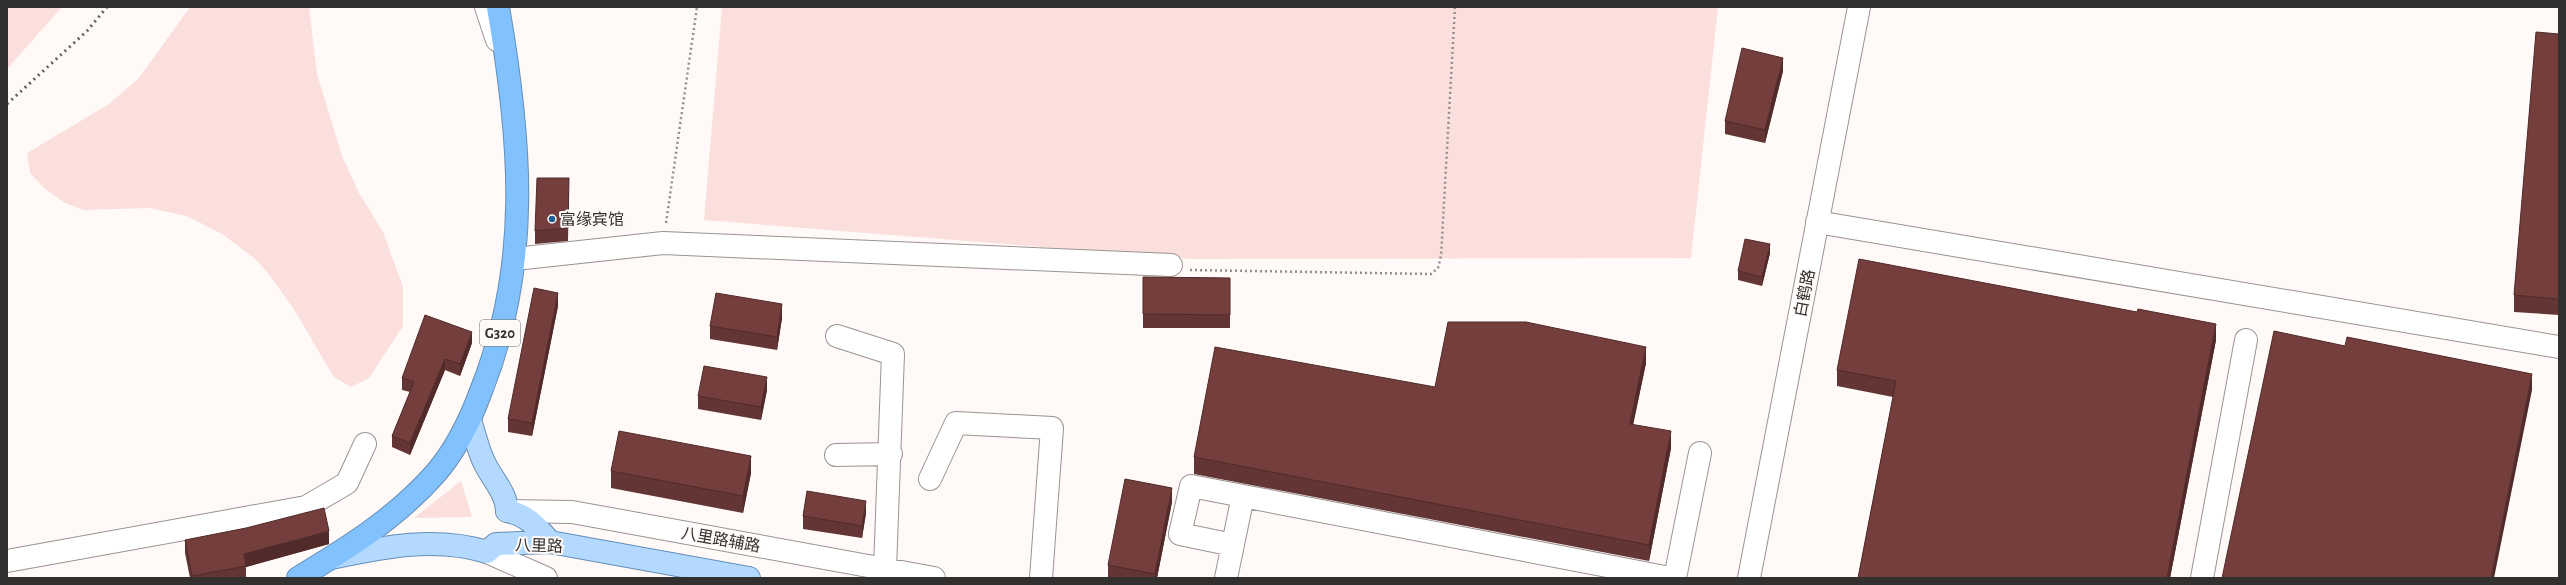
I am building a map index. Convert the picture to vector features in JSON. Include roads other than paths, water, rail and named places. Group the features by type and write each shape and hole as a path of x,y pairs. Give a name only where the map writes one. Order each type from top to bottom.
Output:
{"highway":[{"name":"G320","path":"298,578 391,518 413,496 451,453 470,420 490,370 504,320 516,260 519,164 510,76 498,7"}],"main road":[{"path":"470,420 484,463 497,488 507,500 507,511 521,514 534,524 550,542"},
{"name":"八里路","path":"487,552 496,544 550,542 736,577"},
{"path":"331,558 393,545 417,544 462,544 487,552"}],"street":[{"path":"486,7 510,76"},
{"name":"白鹤路","path":"1749,578 1859,7"},
{"path":"1817,222 2559,347"},
{"path":"516,260 663,243 1171,264"},
{"path":"837,336 893,354 891,454 885,569"},
{"path":"2202,578 2246,340"},
{"path":"930,479 956,423 1052,428 1041,578"},
{"path":"7,561 306,507 347,483 365,444"},
{"path":"1675,578 1700,452"},
{"path":"836,455 891,454"},
{"path":"1233,545 1180,534 1191,486 1670,578"},
{"path":"1226,578 1243,496"},
{"name":"八里路辅路","path":"507,511 572,512 934,578"},
{"path":"487,552 546,578"}],"railway":[{"path":"7,104 87,31 107,7"}],"place":[{"name":"富缘宾馆","path":"552,219"}]}
